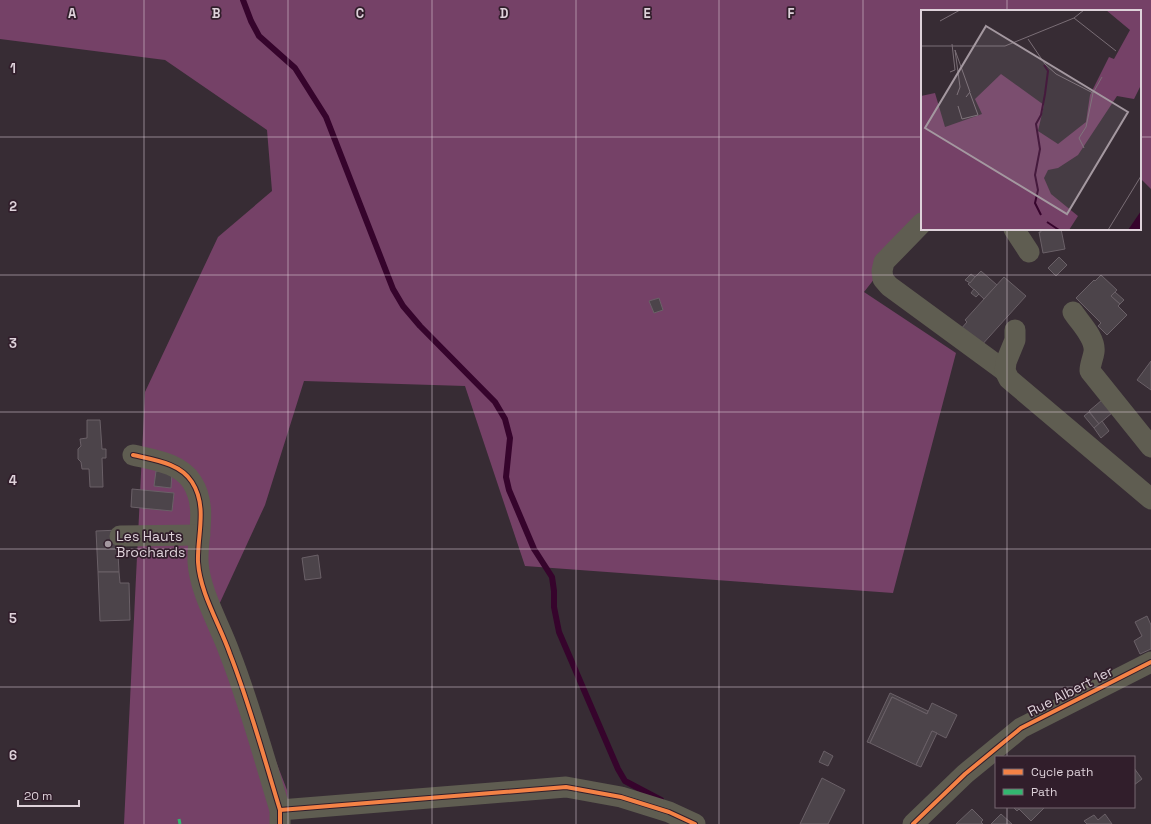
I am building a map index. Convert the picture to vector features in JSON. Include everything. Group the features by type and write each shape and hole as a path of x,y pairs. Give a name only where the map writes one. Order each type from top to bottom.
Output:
{"street":[{"path":"921,224 884,262 882,271 883,279 889,286 1005,371 1009,379 1151,499"},
{"path":"1015,230 1029,252"},
{"path":"1073,312 1094,345 1090,371 1151,447"},
{"path":"1005,371 1006,362 1015,340 1015,330"},
{"path":"134,455 174,466 185,473 192,482 198,494 202,512 198,562 202,584 231,654 250,710 280,817 566,787 621,797 669,812 695,824"},
{"path":"120,536 200,534"},
{"name":"Rue Albert 1er","path":"913,824 964,774 1021,728 1151,662"}],"shaded area":[{"path":"0,0 1151,0 1151,189 1141,179 1141,10 921,10 921,219 864,292 956,353 893,593 525,566 465,386 304,381 265,505 217,609 287,790 289,824 124,824 145,392 218,237 272,191 267,130 165,60 0,39"}],"building":[{"path":"1040,230 1061,230 1065,249 1043,253 1039,232 1041,232"},
{"path":"1059,257 1067,265 1056,276 1048,268"},
{"path":"981,271 997,285 984,299 968,284"},
{"path":"971,274 975,277 970,283 965,280"},
{"path":"1101,275 1117,290 1111,296 1120,304 1118,306 1127,315 1107,335 1098,326 1101,323 1076,298"},
{"path":"1004,277 1026,296 980,347 960,330 967,322 965,320"},
{"path":"974,289 979,294 976,297 971,293"},
{"path":"1115,292 1124,300 1120,304 1111,296"},
{"path":"659,298 663,310 654,313 649,301"},
{"path":"1151,361 1151,390 1137,380"},
{"path":"1102,400 1113,412 1099,424 1089,411"},
{"path":"1089,412 1099,424 1094,428 1084,416"},
{"path":"87,420 100,420 102,449 106,449 106,458 102,458 103,487 90,487 89,469 82,469 81,462 78,459 78,449 81,446 80,439 87,438"},
{"path":"1102,421 1109,431 1101,438 1094,428"},
{"path":"156,471 172,472 171,488 154,486"},
{"path":"132,489 174,493 172,511 131,507"},
{"name":"Les Hauts Brochards","path":"120,530 120,553 118,553 119,572 98,572 96,531"},
{"path":"318,555 321,578 305,580 302,558"},
{"path":"98,572 119,572 120,583 129,583 130,620 100,621"},
{"path":"1147,616 1151,625 1151,649 1140,654 1134,641 1142,636 1135,622"},
{"path":"890,693 928,711 927,714 892,697 870,743 867,742"},
{"path":"892,697 927,714 932,703 957,715 946,738 932,731 916,765 870,743"},
{"path":"932,731 937,733 921,767 916,765"},
{"path":"824,751 833,756 828,766 819,762"},
{"path":"1135,769 1142,779 1135,784"},
{"path":"822,778 845,790 828,824 800,824"},
{"path":"1014,808 1044,808 1031,821 1019,809 1017,811"},
{"path":"972,809 983,820 981,822 983,824 956,824"},
{"path":"1001,814 1012,824 991,824"},
{"path":"1105,814 1112,824 1087,824 1084,821 1094,815 1098,820"}],"waterway":[{"path":"243,0 251,21 259,36 295,68 326,117 393,289 403,306 420,326 495,402 505,419 510,438 506,477 509,490 534,549 552,577 554,607 559,632 618,769 625,781 661,800"}],"marked path":[{"path":"179,819 180,824"}],"cycle path":[{"path":"133,455 166,463 181,470 192,482 197,492 201,511 198,562 202,585 226,643 250,712 280,810 280,824"},
{"path":"913,824 965,774 1021,728 1151,662"},
{"path":"280,810 566,787 621,797 669,812 695,824"}],"place":[{"name":"Les Hauts Brochards","path":"108,544"}]}
